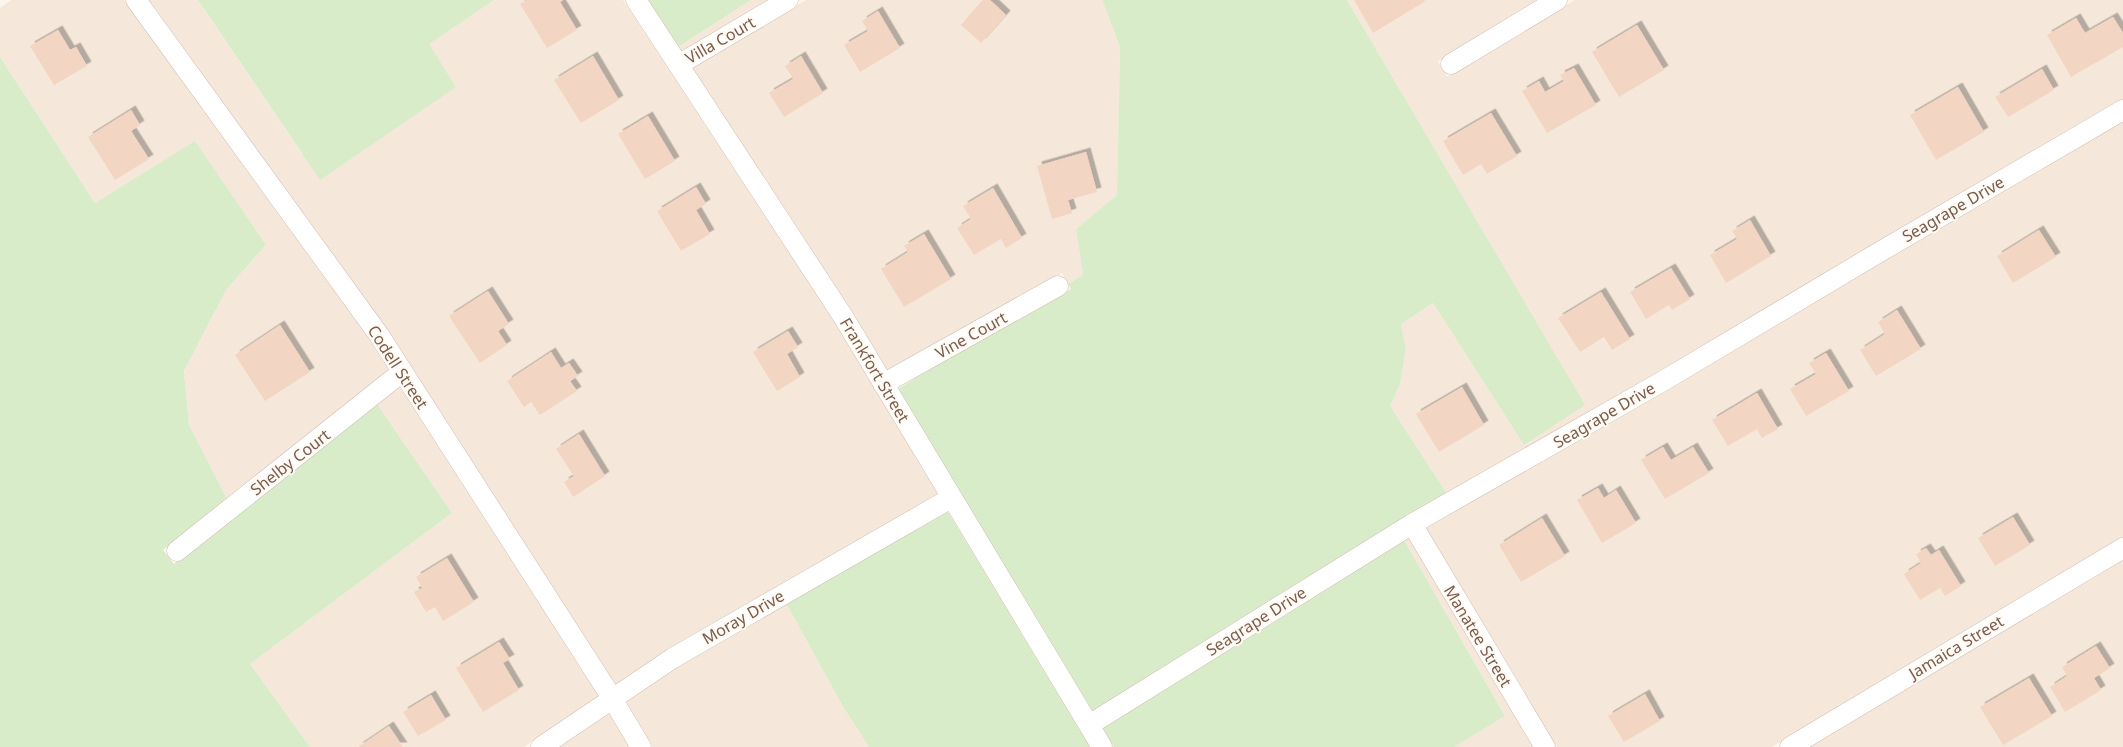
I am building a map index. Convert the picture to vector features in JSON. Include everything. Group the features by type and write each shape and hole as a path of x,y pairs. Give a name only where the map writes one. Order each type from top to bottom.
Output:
{"street":[{"name":"Codell Street","path":"136,0 373,328 612,698 641,747"},
{"name":"Frankfort Street","path":"636,0 844,318 1102,747"},
{"name":"Villa Court","path":"678,65 788,0"},
{"path":"1451,64 1557,0"},
{"name":"Seagrape Drive","path":"1089,726 1412,524 1664,381 2123,110"},
{"name":"Vine Court","path":"883,384 1058,286"},
{"name":"Shelby Court","path":"177,551 402,372"},
{"name":"Moray Drive","path":"541,747 673,658 951,498"},
{"name":"Manatee Street","path":"1412,524 1545,747"},
{"name":"Jamaica Street","path":"1790,747 2123,548"}],"shaded area":[{"path":"11,0 124,0 370,341 389,371 227,499 189,425 184,371 226,290 266,245 195,142 95,203 0,57 0,8"},
{"path":"149,0 198,0 302,154 456,87 428,44 494,0 623,0 836,324 938,495 616,685 387,329"},
{"path":"751,0 770,0 682,52 678,47"},
{"path":"806,0 1102,0 1120,47 1117,195 1076,229 1083,275 1068,284 1062,273 888,371 853,313 692,67"},
{"path":"1347,0 1540,0 1438,61 1447,77 1575,0 2123,0 2123,99 1659,374 1447,494 1390,406 1400,384 1406,349 1401,324 1433,303 1524,445 1584,405"},
{"path":"2123,120 2123,538 1772,747 1557,747 1426,527"},
{"path":"399,386 598,696 524,747 310,747 250,664 452,513 377,404"},
{"path":"1408,538 1533,747 1454,747 1505,716 1404,540"},
{"path":"2123,559 2123,747 1807,747"},
{"path":"786,603 842,705 869,747 653,747 625,700 678,665"},
{"path":"608,712 629,747 557,747"}],"green space":[{"path":"198,0 494,0 429,44 456,87 320,180"},
{"path":"648,0 751,0 678,47"},
{"path":"1102,0 1347,0 1585,405 1524,445 1433,303 1401,324 1406,349 1400,384 1390,406 1447,494 1093,712 898,389 950,357 1071,289 1068,284 1083,275 1076,229 1117,195 1120,47"},
{"path":"0,57 95,203 195,141 266,245 226,290 184,371 189,425 227,499 163,550 174,564 377,404 452,513 250,664 310,747 0,747"},
{"path":"948,512 1090,747 869,747 842,705 786,603"},
{"path":"1404,540 1505,716 1454,747 1114,747 1102,728"}],"building":[{"path":"527,0 563,0 560,2 577,30 547,48 520,4"},
{"path":"983,0 990,0 1006,15 981,43 961,25"},
{"path":"1354,0 1423,0 1424,2 1373,33"},
{"path":"878,11 900,48 860,72 844,45 868,31 862,21"},
{"path":"2113,17 2123,33 2123,47 2071,77 2047,35 2076,18 2085,33"},
{"path":"1637,25 1664,70 1619,97 1592,52"},
{"path":"58,30 70,50 76,47 87,66 54,85 30,46"},
{"path":"593,56 619,100 581,123 554,80"},
{"path":"801,56 823,93 784,117 769,93 793,79 785,66"},
{"path":"1574,68 1596,105 1547,133 1522,91 1539,81 1545,92 1564,81 1560,75"},
{"path":"2042,69 2054,90 2008,117 1995,97"},
{"path":"1958,87 1984,132 1936,160 1910,115"},
{"path":"131,110 140,125 131,131 149,159 115,180 88,137"},
{"path":"1491,113 1517,156 1487,174 1481,164 1463,175 1443,141"},
{"path":"648,116 675,161 645,179 618,134"},
{"path":"1086,152 1097,192 1068,200 1072,213 1052,219 1037,166"},
{"path":"696,187 706,204 696,210 710,234 681,251 657,211"},
{"path":"993,188 1022,238 1006,248 1001,239 974,255 957,228 971,219 963,206"},
{"path":"1750,220 1771,256 1726,283 1710,255 1737,239 1732,231"},
{"path":"2039,230 2056,257 2013,283 1997,256"},
{"path":"924,234 951,279 904,307 881,269 908,252 904,246"},
{"path":"1671,268 1690,299 1672,310 1669,305 1646,319 1630,292"},
{"path":"488,291 509,324 498,331 507,345 480,363 449,316"},
{"path":"1601,292 1630,339 1612,350 1604,337 1580,352 1558,318"},
{"path":"1897,310 1921,349 1876,376 1860,350 1885,334 1878,322"},
{"path":"280,325 310,372 265,401 235,355"},
{"path":"788,331 798,347 787,354 800,377 777,391 753,352"},
{"path":"551,352 561,368 569,363 578,376 570,381 577,391 540,415 531,402 524,407 507,381"},
{"path":"1826,353 1849,391 1806,416 1790,389 1816,374 1809,363"},
{"path":"1462,387 1484,425 1439,452 1416,414"},
{"path":"1757,393 1778,429 1762,438 1757,429 1728,446 1712,420"},
{"path":"579,434 605,476 573,497 564,482 574,476 556,449"},
{"path":"1663,447 1671,460 1693,447 1709,473 1665,499 1641,460"},
{"path":"1598,488 1604,498 1616,490 1636,523 1602,543 1577,500"},
{"path":"2013,517 2030,545 1995,566 1978,538"},
{"path":"1542,518 1565,556 1521,582 1499,545"},
{"path":"1926,548 1931,555 1939,550 1961,586 1945,596 1940,588 1920,600 1904,574 1921,563 1916,554"},
{"path":"447,558 474,602 443,621 435,607 426,612 414,592 422,588 416,577"},
{"path":"499,642 510,659 503,663 519,690 483,712 456,668"},
{"path":"2096,646 2110,668 2094,678 2101,690 2065,712 2050,687 2067,676 2062,667"},
{"path":"2029,678 2052,716 2003,745 1980,707"},
{"path":"1645,694 1660,721 1624,742 1608,716"},
{"path":"431,695 446,720 418,736 403,712"},
{"path":"389,726 403,747 358,747"}]}
